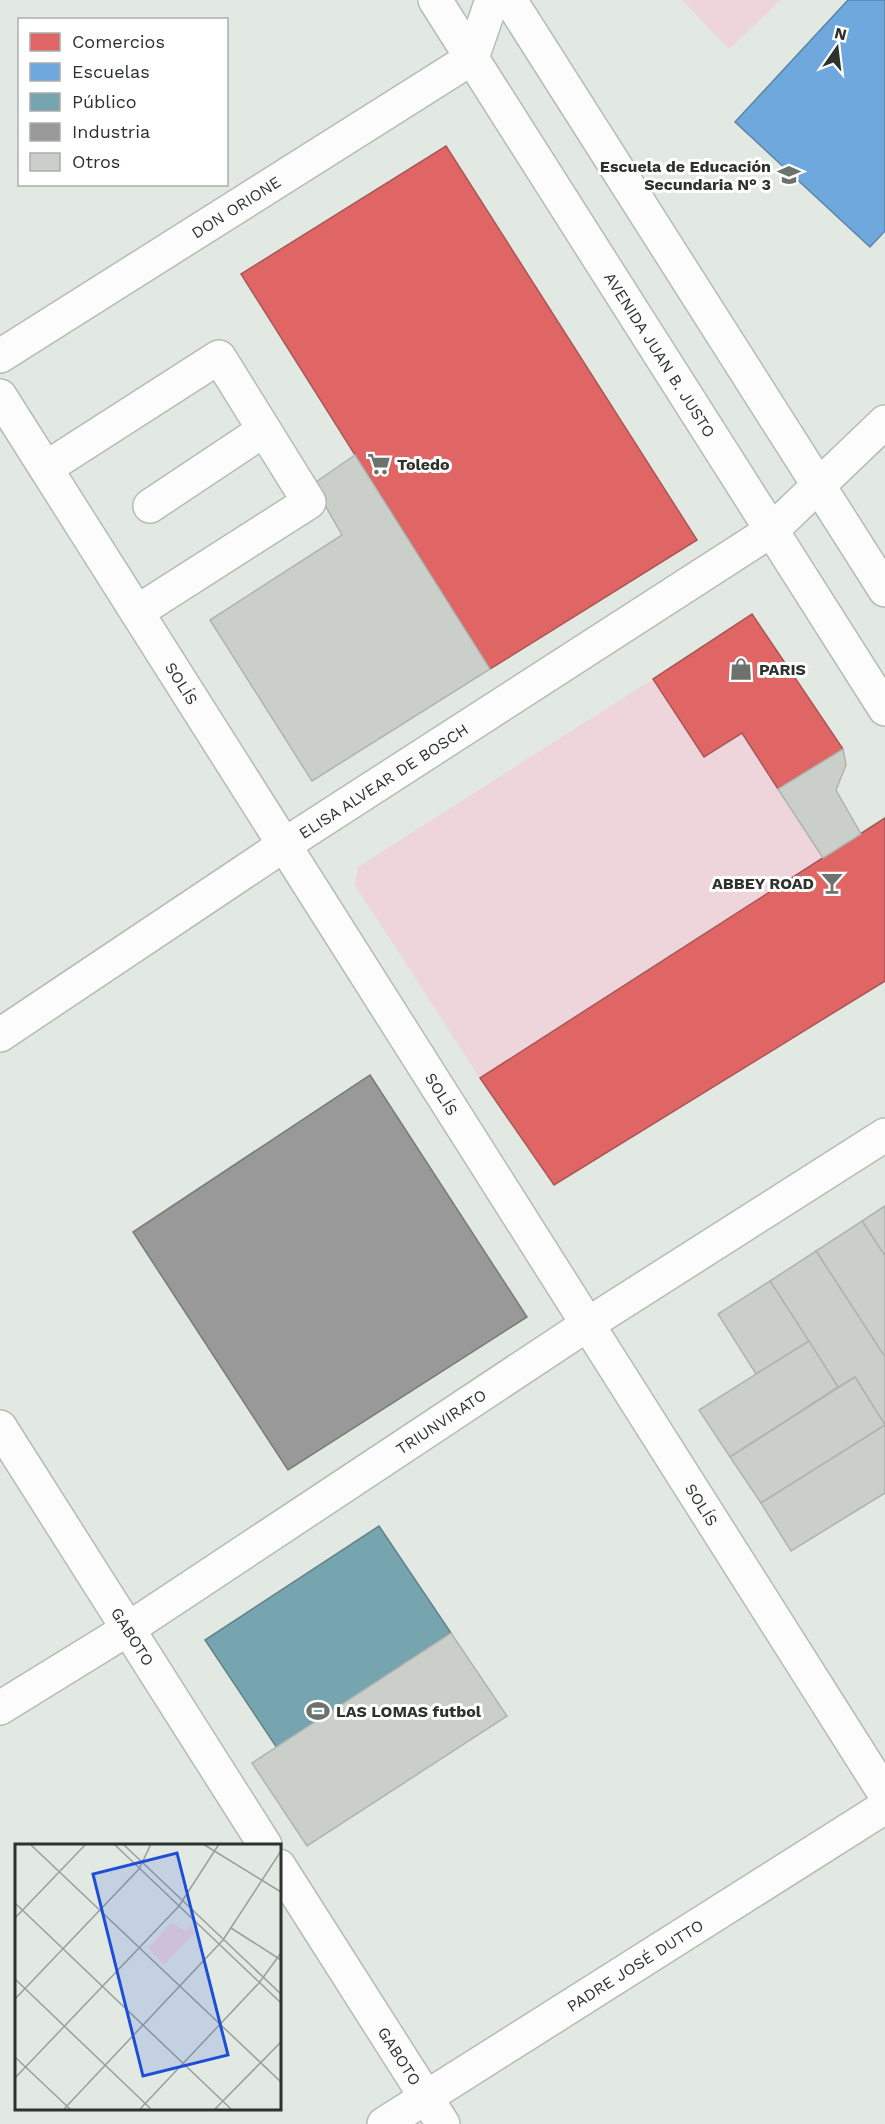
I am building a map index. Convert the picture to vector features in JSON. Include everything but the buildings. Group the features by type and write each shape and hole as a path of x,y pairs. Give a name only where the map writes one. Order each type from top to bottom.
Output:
{"street":[{"name":"AVENIDA JUAN B. JUSTO","path":"435,0 885,709"},
{"path":"472,58 492,0"},
{"path":"510,0 885,590"},
{"name":"DON ORIONE","path":"0,356 472,58"},
{"path":"46,468 219,357 309,502 137,612"},
{"name":"SOLÍS","path":"0,396 885,1794"},
{"name":"ELISA ALVEAR DE BOSCH","path":"0,1035 284,844 772,530 885,422"},
{"path":"150,506 264,430"},
{"name":"TRIUNVIRATO","path":"0,1708 128,1629 588,1324 885,1135"},
{"name":"GABOTO","path":"0,1427 265,1844"},
{"name":"PADRE JOSÉ DUTTO","path":"384,2124 434,2111 885,1807"},
{"name":"GABOTO","path":"280,1868 434,2111"}],"shaded area":[{"path":"682,0 781,0 729,49"},
{"path":"653,679 704,757 742,733 843,749 846,765 836,790 861,834 480,1078 355,885 358,867"}],"place":[{"name":"Escuela de Educación Secundaria N° 3","path":"789,175"},
{"name":"Toledo","path":"379,464"},
{"name":"PARIS","path":"741,669"},
{"name":"ABBEY ROAD","path":"832,883"},
{"name":"LAS LOMAS futbol","path":"318,1711"}]}
